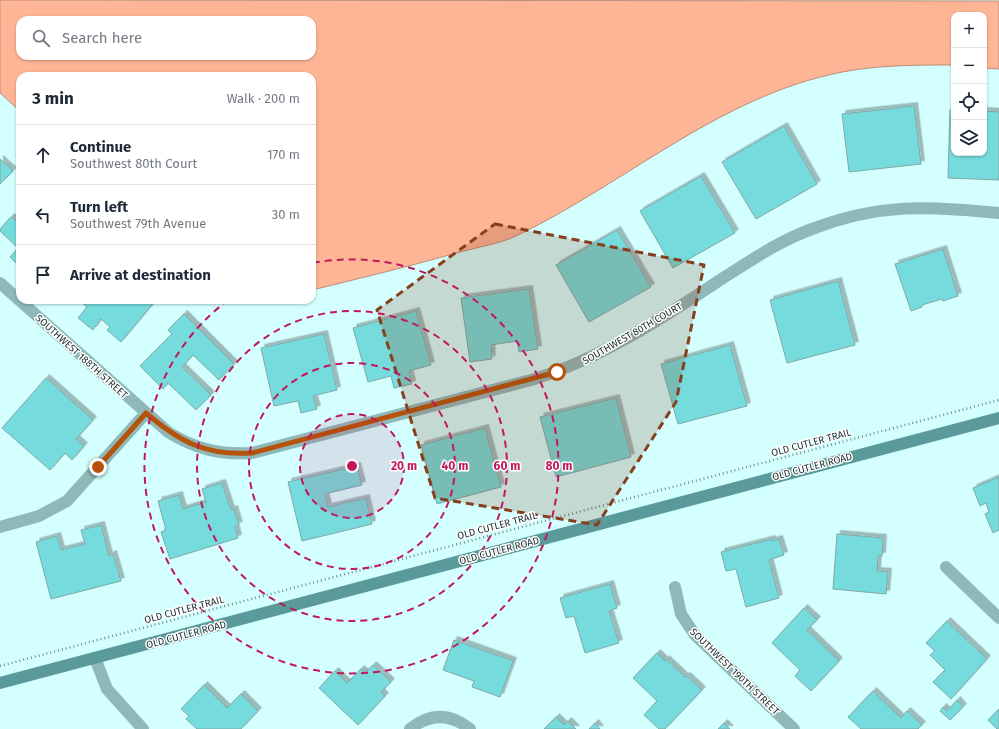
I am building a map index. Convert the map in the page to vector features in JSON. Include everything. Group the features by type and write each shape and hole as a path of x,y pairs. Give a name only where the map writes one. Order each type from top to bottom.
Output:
{"main road":[{"name":"OLD CUTLER ROAD","path":"0,684 999,418"}],"street":[{"name":"SOUTHWEST 80TH COURT","path":"146,413 180,439 209,451 235,454 267,450 531,380 570,367 612,347 770,249 798,234 828,223 872,212 915,207 953,208 999,213"},
{"name":"SOUTHWEST 188TH STREET","path":"0,283 16,297"},
{"name":"SOUTHWEST 188TH STREET","path":"24,304 146,413"},
{"path":"0,527 39,516 63,504 75,494 146,413"},
{"path":"946,567 999,618"},
{"name":"SOUTHWEST 190TH STREET","path":"675,587 681,614 695,635 794,729"},
{"path":"95,658 107,689 144,729"},
{"path":"410,729 430,717 438,716 461,722 470,729"}],"path":[{"name":"OLD CUTLER TRAIL","path":"0,666 999,400"}],"highlighted area":[{"path":"495,224 704,265 676,402 597,525 435,498 377,310"}],"shaded area":[{"path":"0,0 999,1 999,69 987,68 987,12 951,12 951,65 866,68 807,81 763,97 721,117 679,140 558,214 509,239 316,289 316,72 16,72 16,107 0,93"}],"building":[{"path":"914,106 921,164 849,172 842,114"},
{"path":"950,110 951,156 987,156 987,111 999,112 999,180 948,178"},
{"path":"784,126 817,184 756,219 722,162"},
{"path":"0,159 13,171 0,184"},
{"path":"701,176 735,233 673,268 640,211"},
{"path":"11,217 16,221 16,246 0,231 0,229"},
{"path":"617,230 651,287 589,322 556,265"},
{"path":"943,249 958,296 943,301 942,299 922,305 922,307 911,311 895,264"},
{"path":"16,250 16,263 10,257"},
{"path":"838,281 855,345 787,363 770,300"},
{"path":"529,289 538,349 519,352 517,341 491,345 492,359 470,362 461,298"},
{"path":"84,304 153,304 121,342 107,330 110,327 101,319 93,330 78,318 87,307"},
{"path":"416,311 431,365 409,371 412,384 394,388 391,376 368,382 353,328"},
{"path":"184,314 234,364 219,380 193,355 182,367 211,395 196,410 168,383 163,389 140,366 172,334 168,330"},
{"path":"324,334 337,390 313,396 317,409 301,413 298,401 274,406 261,348"},
{"path":"730,345 747,406 678,424 661,364"},
{"path":"46,378 93,420 76,439 84,446 72,460 65,453 50,470 2,428"},
{"path":"616,398 631,457 556,477 540,417"},
{"path":"485,428 501,487 437,504 421,445"},
{"path":"357,466 362,485 325,494 328,507 366,498 372,524 302,541 288,482"},
{"path":"999,477 999,530 993,533 985,514 989,512 986,503 980,506 973,488"},
{"path":"222,483 231,510 234,509 239,525 235,526 238,538 170,559 161,532 166,530 158,501 179,495 183,509 206,502 202,489"},
{"path":"101,525 109,556 113,554 121,581 51,599 36,542 57,536 61,550 85,544 81,530"},
{"path":"837,534 883,538 882,556 878,556 877,571 888,572 886,594 833,589"},
{"path":"772,539 772,541 779,539 784,555 769,560 779,598 746,607 736,569 726,571 721,552"},
{"path":"610,584 617,608 609,611 619,643 585,653 574,616 566,618 560,598"},
{"path":"804,608 817,620 807,630 839,661 811,691 795,676 800,670 772,643"},
{"path":"947,621 987,659 951,699 933,682 945,670 930,655 935,651 926,643"},
{"path":"454,640 513,661 500,697 472,687 474,681 443,670"},
{"path":"657,653 665,661 666,659 685,677 687,676 702,690 665,729 659,729 644,715 657,701 633,678"},
{"path":"373,665 391,682 381,692 385,696 358,725 319,688 335,671 347,683 361,669 365,673"},
{"path":"204,685 227,708 241,694 258,711 241,729 197,729 186,719 189,716 181,709"},
{"path":"873,691 901,718 907,711 922,725 918,729 861,729 848,717"},
{"path":"957,700 963,707 950,720 940,711 943,707 947,711"},
{"path":"999,709 999,729 997,729 988,720"},
{"path":"556,717 564,725 568,721 576,729 544,729"},
{"path":"595,723 600,729 589,729"},
{"path":"724,723 730,729 718,729"}],"route":[{"path":"98,467 146,413 168,432 193,446 225,454 252,453 282,447 557,372"}]}
